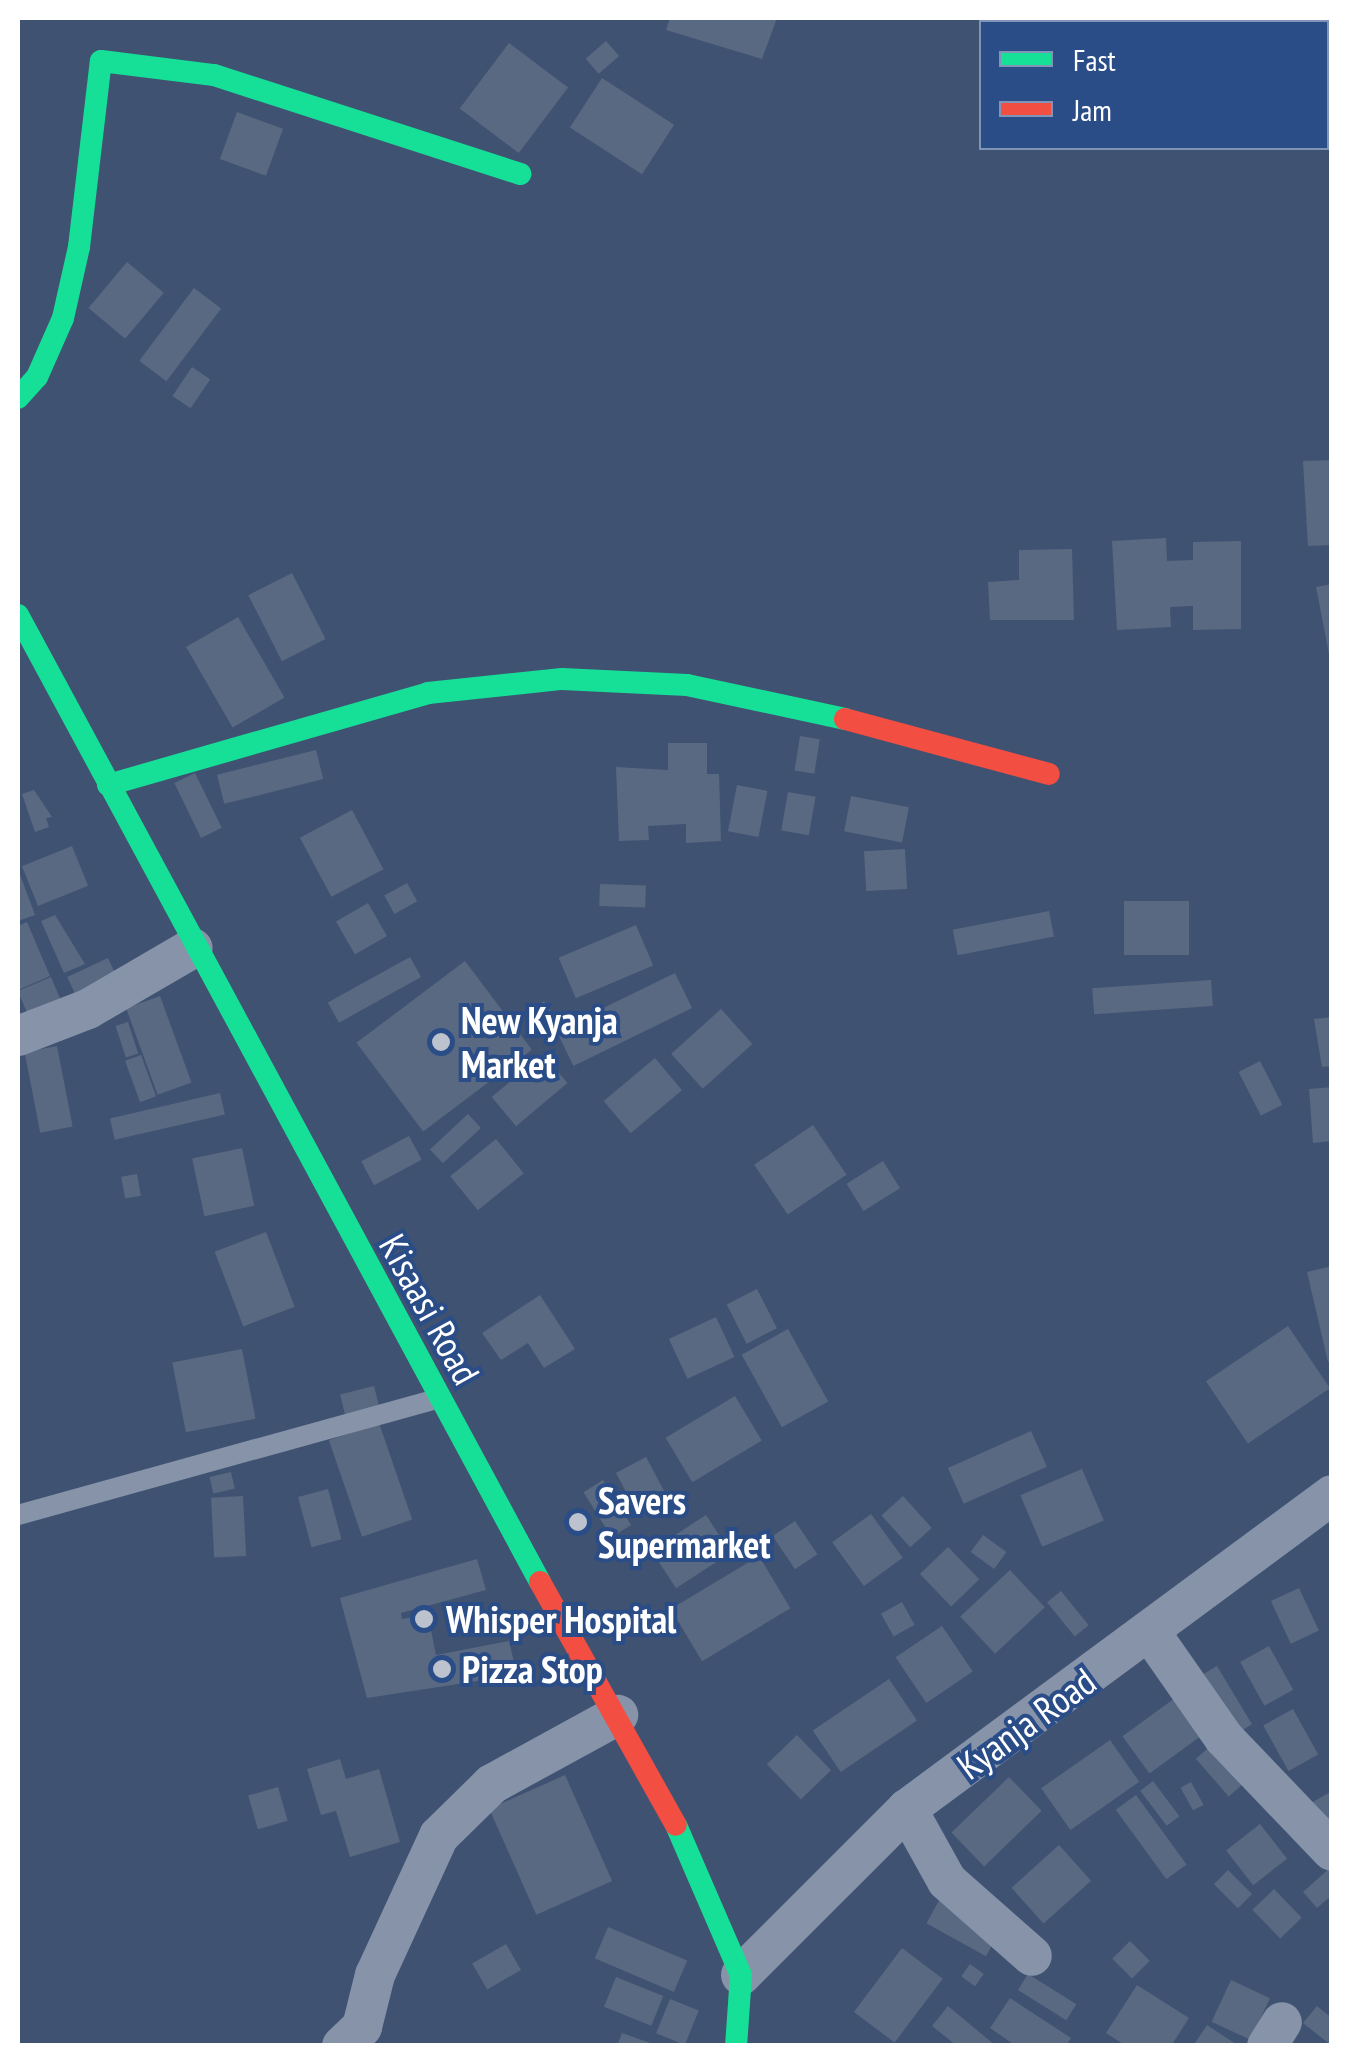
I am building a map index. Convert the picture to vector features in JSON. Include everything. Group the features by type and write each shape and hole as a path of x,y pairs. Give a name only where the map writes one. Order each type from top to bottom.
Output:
{"street":[{"path":"18,398 37,377 63,318 79,247 101,60 214,75 520,174"},
{"name":"Kisaasi Road","path":"18,615 438,1399 699,1866 741,1975 736,2046"},
{"path":"108,785 428,693 562,678 688,686 739,696 1049,774"},
{"path":"18,1036 88,1009 193,948"},
{"name":"Kyanja Road","path":"741,1975 907,1810 1332,1495"},
{"path":"1150,1632 1224,1738 1332,1850"},
{"path":"342,2046 362,2027 376,1975 439,1836 492,1784 618,1716"},
{"path":"907,1810 946,1881 1032,1956"}],"lane":[{"path":"18,1515 438,1399"}],"building":[{"path":"670,18 777,18 762,59 666,30"},
{"path":"606,41 619,56 599,74 586,59"},
{"path":"509,43 568,88 519,153 460,108"},
{"path":"602,78 674,125 642,174 570,127"},
{"path":"237,112 283,129 266,176 220,159"},
{"path":"127,262 164,293 125,339 88,308"},
{"path":"194,288 221,308 166,381 139,361"},
{"path":"192,367 210,379 191,408 172,396"},
{"path":"1332,460 1332,545 1308,546 1303,461"},
{"path":"1166,538 1167,561 1193,560 1193,542 1241,541 1241,629 1193,630 1193,606 1170,607 1171,627 1117,630 1112,541"},
{"path":"1072,549 1074,620 990,620 988,582 1019,580 1019,550"},
{"path":"292,573 326,639 282,661 248,595"},
{"path":"1332,584 1332,659 1330,659 1316,587"},
{"path":"238,617 284,698 233,728 186,647"},
{"path":"800,736 820,739 814,774 795,771"},
{"path":"668,743 707,743 707,774 719,774 721,841 686,843 686,824 648,826 649,840 619,841 616,767 668,770"},
{"path":"316,750 323,779 224,804 217,775"},
{"path":"195,773 222,828 201,838 174,783"},
{"path":"737,785 767,791 758,837 728,831"},
{"path":"34,790 52,817 46,818 49,827 35,832 22,794"},
{"path":"788,792 816,797 809,835 781,830"},
{"path":"851,796 909,807 902,843 844,831"},
{"path":"352,810 383,869 331,897 300,838"},
{"path":"72,846 88,886 38,906 22,866"},
{"path":"905,849 907,889 866,891 864,851"},
{"path":"18,869 35,915 18,921"},
{"path":"407,883 417,901 394,914 384,896"},
{"path":"600,884 646,886 645,908 599,906"},
{"path":"1124,901 1189,901 1189,955 1124,955"},
{"path":"368,903 387,936 355,954 336,922"},
{"path":"1049,911 1054,937 958,955 953,930"},
{"path":"55,915 85,964 64,973 41,921"},
{"path":"27,922 50,976 18,990 18,926"},
{"path":"636,925 653,966 576,998 559,958"},
{"path":"410,957 421,977 339,1023 328,1003"},
{"path":"108,958 117,977 76,996 67,977"},
{"name":"New Kyanja Market","path":"465,961 532,1050 423,1131 356,1043"},
{"path":"675,973 692,1008 573,1066 556,1031"},
{"path":"51,977 61,1001 28,1015 18,991"},
{"path":"1211,980 1213,1006 1094,1014 1092,988"},
{"path":"160,996 191,1082 158,1095 126,1008"},
{"path":"544,1001 557,1020 542,1030 529,1011"},
{"path":"721,1009 752,1044 703,1089 671,1054"},
{"path":"1332,1017 1332,1066 1322,1067 1314,1019"},
{"path":"128,1022 138,1053 126,1057 116,1026"},
{"path":"57,1046 73,1126 40,1133 25,1052"},
{"path":"543,1054 567,1083 516,1126 492,1097"},
{"path":"141,1055 156,1096 140,1102 125,1061"},
{"path":"655,1058 682,1090 631,1133 604,1101"},
{"path":"1260,1061 1282,1105 1261,1116 1239,1072"},
{"path":"1332,1087 1332,1141 1313,1143 1309,1089"},
{"path":"220,1093 225,1114 115,1140 110,1118"},
{"path":"468,1114 481,1128 443,1163 430,1149"},
{"path":"813,1125 847,1175 788,1214 754,1165"},
{"path":"409,1136 422,1160 374,1185 361,1161"},
{"path":"496,1139 524,1173 478,1210 450,1176"},
{"path":"242,1148 254,1206 204,1216 192,1159"},
{"path":"883,1161 900,1188 863,1211 847,1184"},
{"path":"137,1174 141,1196 125,1198 121,1177"},
{"path":"266,1232 295,1307 243,1326 215,1252"},
{"path":"1332,1266 1332,1361 1328,1362 1307,1272"},
{"path":"757,1289 777,1328 747,1344 727,1304"},
{"path":"540,1295 575,1349 544,1368 528,1343 501,1360 482,1333"},
{"path":"716,1317 735,1357 687,1379 669,1339"},
{"path":"1288,1326 1330,1388 1248,1444 1206,1381"},
{"path":"788,1329 828,1402 782,1427 742,1355"},
{"path":"242,1349 256,1419 186,1432 172,1363"},
{"path":"374,1386 380,1410 346,1419 340,1394"},
{"path":"735,1396 762,1441 692,1482 666,1438"},
{"path":"379,1423 412,1519 362,1537 329,1440"},
{"path":"1031,1431 1047,1467 964,1504 948,1468"},
{"path":"646,1457 669,1500 639,1516 616,1473"},
{"path":"1082,1469 1104,1521 1042,1547 1020,1495"},
{"path":"231,1472 235,1489 213,1494 210,1477"},
{"path":"603,1480 631,1525 612,1537 583,1492"},
{"path":"328,1489 341,1539 312,1547 298,1497"},
{"path":"243,1496 246,1556 214,1558 211,1498"},
{"path":"903,1496 932,1528 910,1547 881,1515"},
{"path":"871,1514 903,1558 864,1586 832,1542"},
{"path":"706,1515 731,1553 676,1588 651,1550"},
{"path":"795,1521 817,1554 795,1569 773,1536"},
{"path":"983,1535 1006,1552 994,1569 971,1552"},
{"path":"948,1547 979,1579 951,1606 920,1574"},
{"path":"759,1556 790,1608 702,1661 671,1609"},
{"name":"Whisper Hospital","path":"477,1559 486,1590 401,1613 402,1619 428,1615 436,1655 509,1641 517,1675 367,1698 340,1598"},
{"path":"1010,1570 1045,1607 995,1654 960,1616"},
{"path":"1299,1588 1319,1631 1291,1644 1271,1601"},
{"path":"1061,1591 1089,1625 1075,1637 1047,1602"},
{"path":"902,1602 915,1625 894,1636 881,1614"},
{"path":"942,1626 973,1672 926,1703 896,1657"},
{"path":"1269,1646 1293,1690 1264,1706 1240,1662"},
{"path":"1217,1666 1252,1724 1232,1736 1197,1678"},
{"path":"889,1679 917,1720 841,1772 813,1730"},
{"path":"1175,1698 1202,1735 1149,1773 1122,1736"},
{"path":"1293,1709 1318,1754 1288,1771 1263,1725"},
{"path":"797,1735 831,1770 801,1799 767,1764"},
{"path":"1110,1740 1139,1782 1070,1830 1041,1788"},
{"path":"1214,1743 1247,1781 1229,1796 1196,1759"},
{"path":"340,1759 346,1779 379,1769 400,1842 350,1857 336,1811 321,1815 307,1769"},
{"path":"565,1775 612,1881 536,1915 489,1809"},
{"path":"1009,1777 1042,1811 984,1866 951,1833"},
{"path":"1153,1781 1179,1816 1167,1826 1140,1791"},
{"path":"1191,1782 1204,1805 1193,1811 1181,1788"},
{"path":"278,1787 288,1821 258,1829 248,1796"},
{"path":"1332,1791 1332,1837 1311,1803"},
{"path":"1136,1795 1187,1865 1166,1879 1116,1810"},
{"path":"1260,1824 1287,1859 1253,1885 1226,1850"},
{"path":"1059,1845 1091,1881 1044,1923 1011,1888"},
{"path":"1332,1866 1332,1895 1317,1908 1303,1892"},
{"path":"1228,1870 1252,1894 1238,1908 1214,1884"},
{"path":"1274,1889 1302,1918 1280,1939 1252,1910"},
{"path":"941,1897 1000,1930 986,1956 926,1923"},
{"path":"608,1927 687,1961 674,1992 595,1958"},
{"path":"1130,1941 1150,1961 1132,1978 1112,1959"},
{"path":"506,1944 521,1970 487,1989 472,1964"},
{"path":"902,1948 943,1979 895,2043 854,2012"},
{"path":"970,1964 984,1974 975,1986 961,1976"},
{"path":"1028,1974 1076,2004 1066,2020 1018,1990"},
{"path":"616,1977 663,1996 651,2026 604,2007"},
{"path":"1231,1980 1270,1998 1251,2040 1212,2022"},
{"path":"1137,1985 1189,2018 1171,2046 1126,2046 1106,2033"},
{"path":"1010,1998 1071,2038 1066,2046 1016,2046 990,2028"},
{"path":"670,1999 699,2011 685,2045 656,2033"},
{"path":"948,2006 996,2046 957,2046 932,2026"},
{"path":"1317,2006 1332,2018 1332,2046 1303,2023"},
{"path":"1207,2025 1239,2046 1193,2046"},
{"path":"622,2033 656,2045 656,2046 617,2046"}],"traffic: fast":[{"path":"18,398 37,377 63,318 79,247 101,61 214,75 520,174"},
{"path":"18,615 540,1582"},
{"path":"108,785 428,693 562,679 687,685 845,719"},
{"path":"676,1825 741,1975 736,2046"}],"traffic: jam":[{"path":"845,719 1049,774"},
{"path":"540,1582 676,1825"}],"place":[{"name":"New Kyanja Market","path":"441,1042"},
{"name":"Savers Supermarket","path":"578,1522"},
{"name":"Whisper Hospital","path":"424,1619"},
{"name":"Pizza Stop","path":"442,1669"}]}
